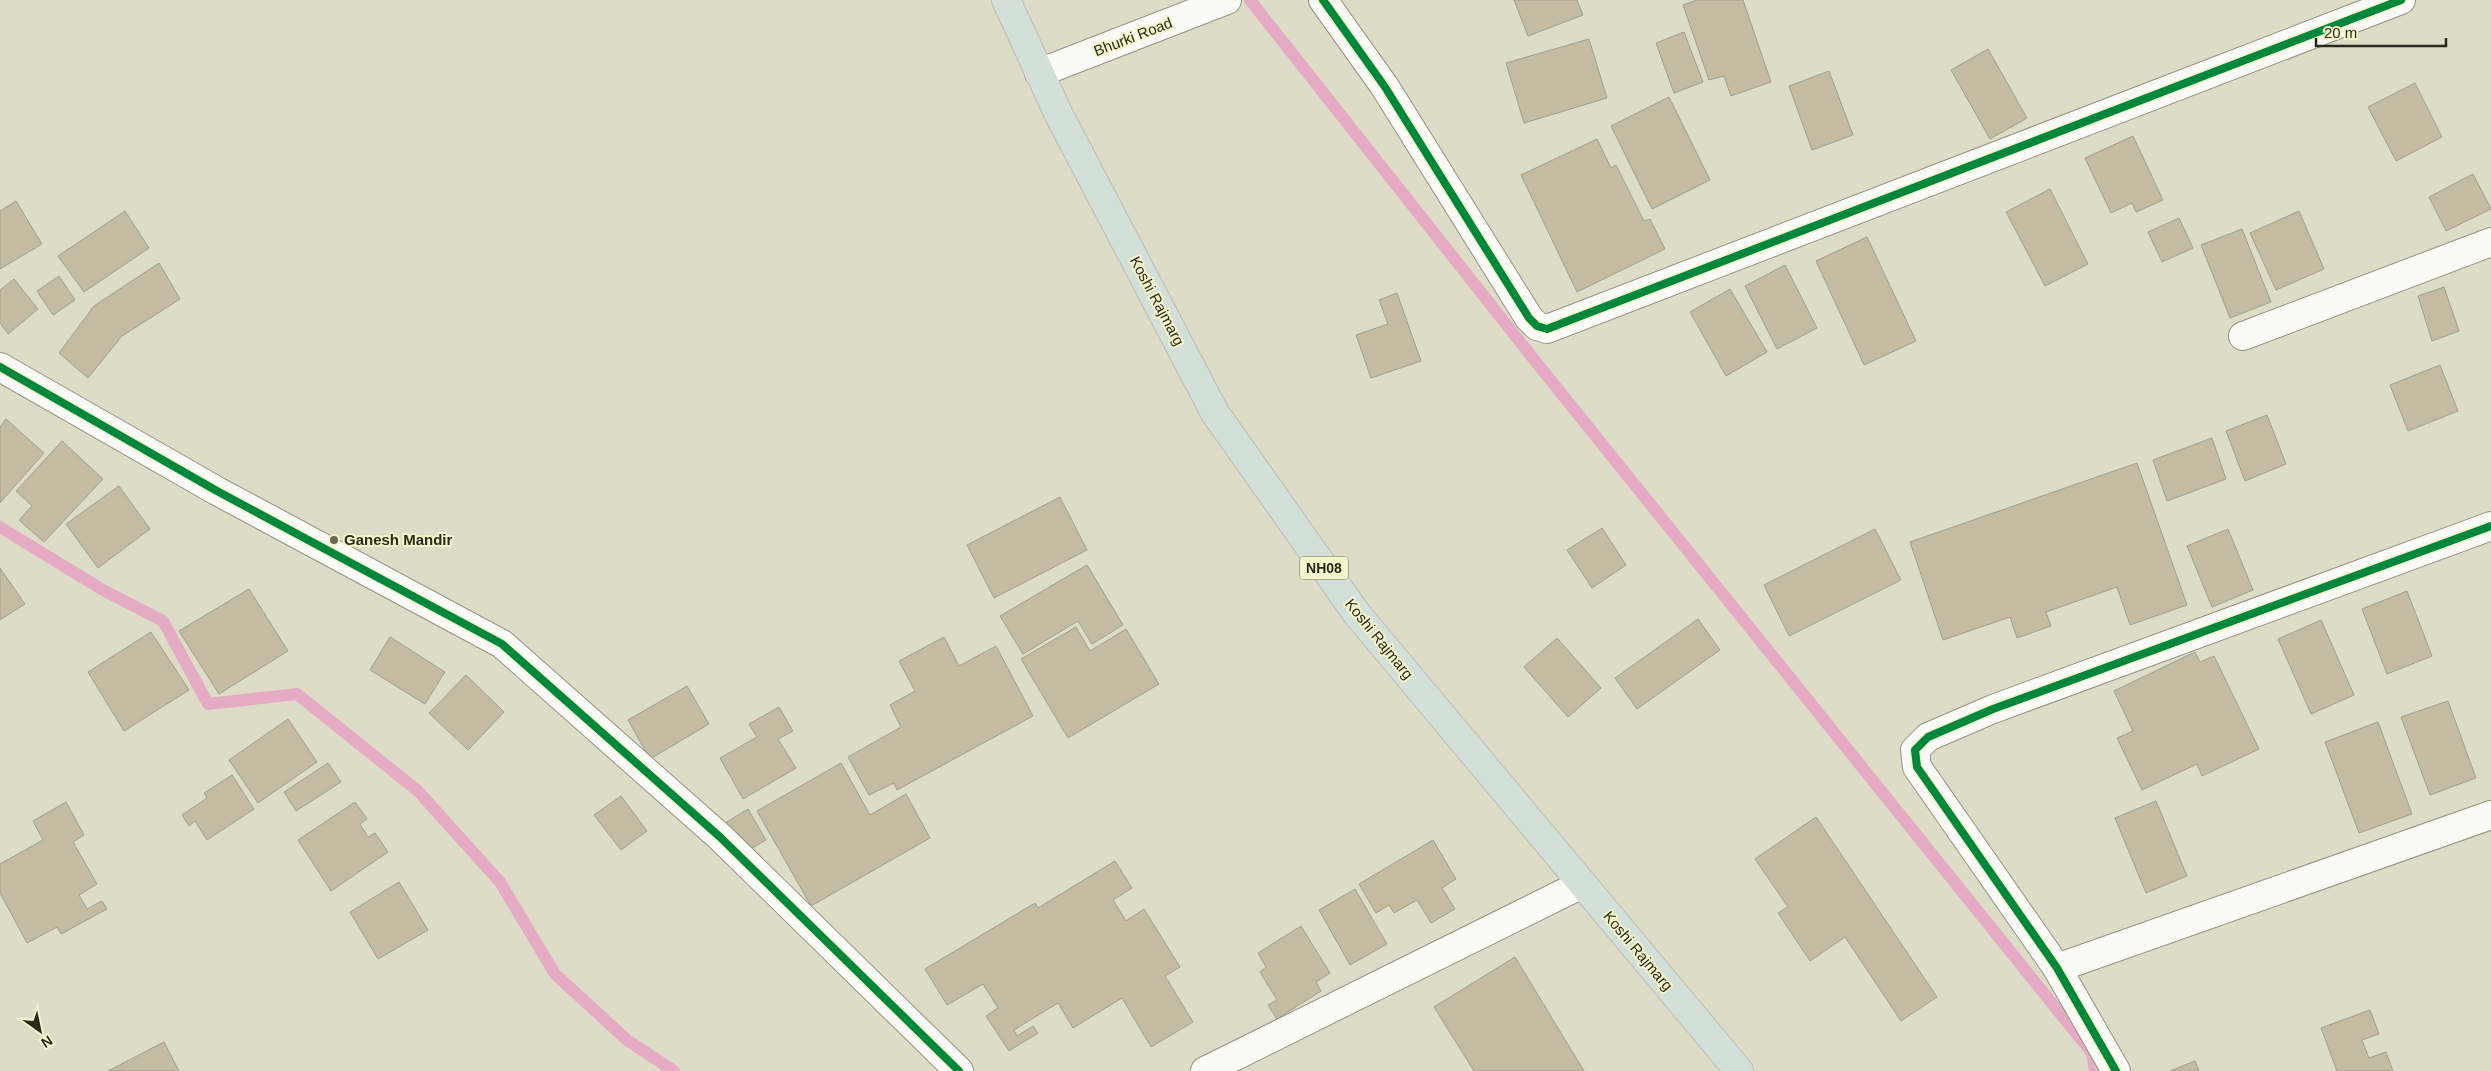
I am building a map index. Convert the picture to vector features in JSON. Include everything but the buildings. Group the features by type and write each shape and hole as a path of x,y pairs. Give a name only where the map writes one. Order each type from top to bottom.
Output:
{"main road":[{"name":"Koshi Rajmarg","path":"1006,0 1039,73 1215,413 1356,614 1738,1071"}],"street":[{"path":"1323,0 1385,87 1529,318 1537,326 1546,329 2401,0"},
{"name":"Bhurki Road","path":"1039,73 1222,2"},
{"path":"2243,336 2491,242"},
{"path":"0,367 217,490 502,644 720,837 959,1071"},
{"path":"2116,1071 2057,968 1917,767 1915,750 1928,737 1993,709 2491,526"},
{"path":"2057,968 2491,815"},
{"path":"1205,1071 1582,884"}],"waterway":[{"path":"1250,0 1536,362 2092,1053 2095,1071"},
{"path":"0,527 103,590 163,621 208,704 297,694 418,791 500,882 555,974 627,1040 674,1071"}],"cycle path":[{"path":"1323,0 1385,87 1529,318 1537,326 1547,329 2401,0"},
{"path":"0,367 217,491 502,644 720,837 959,1071"},
{"path":"2116,1071 2057,968 1917,767 1915,750 1928,737 1993,709 2491,526"}],"place":[{"name":"Ganesh Mandir","path":"334,540"}]}
